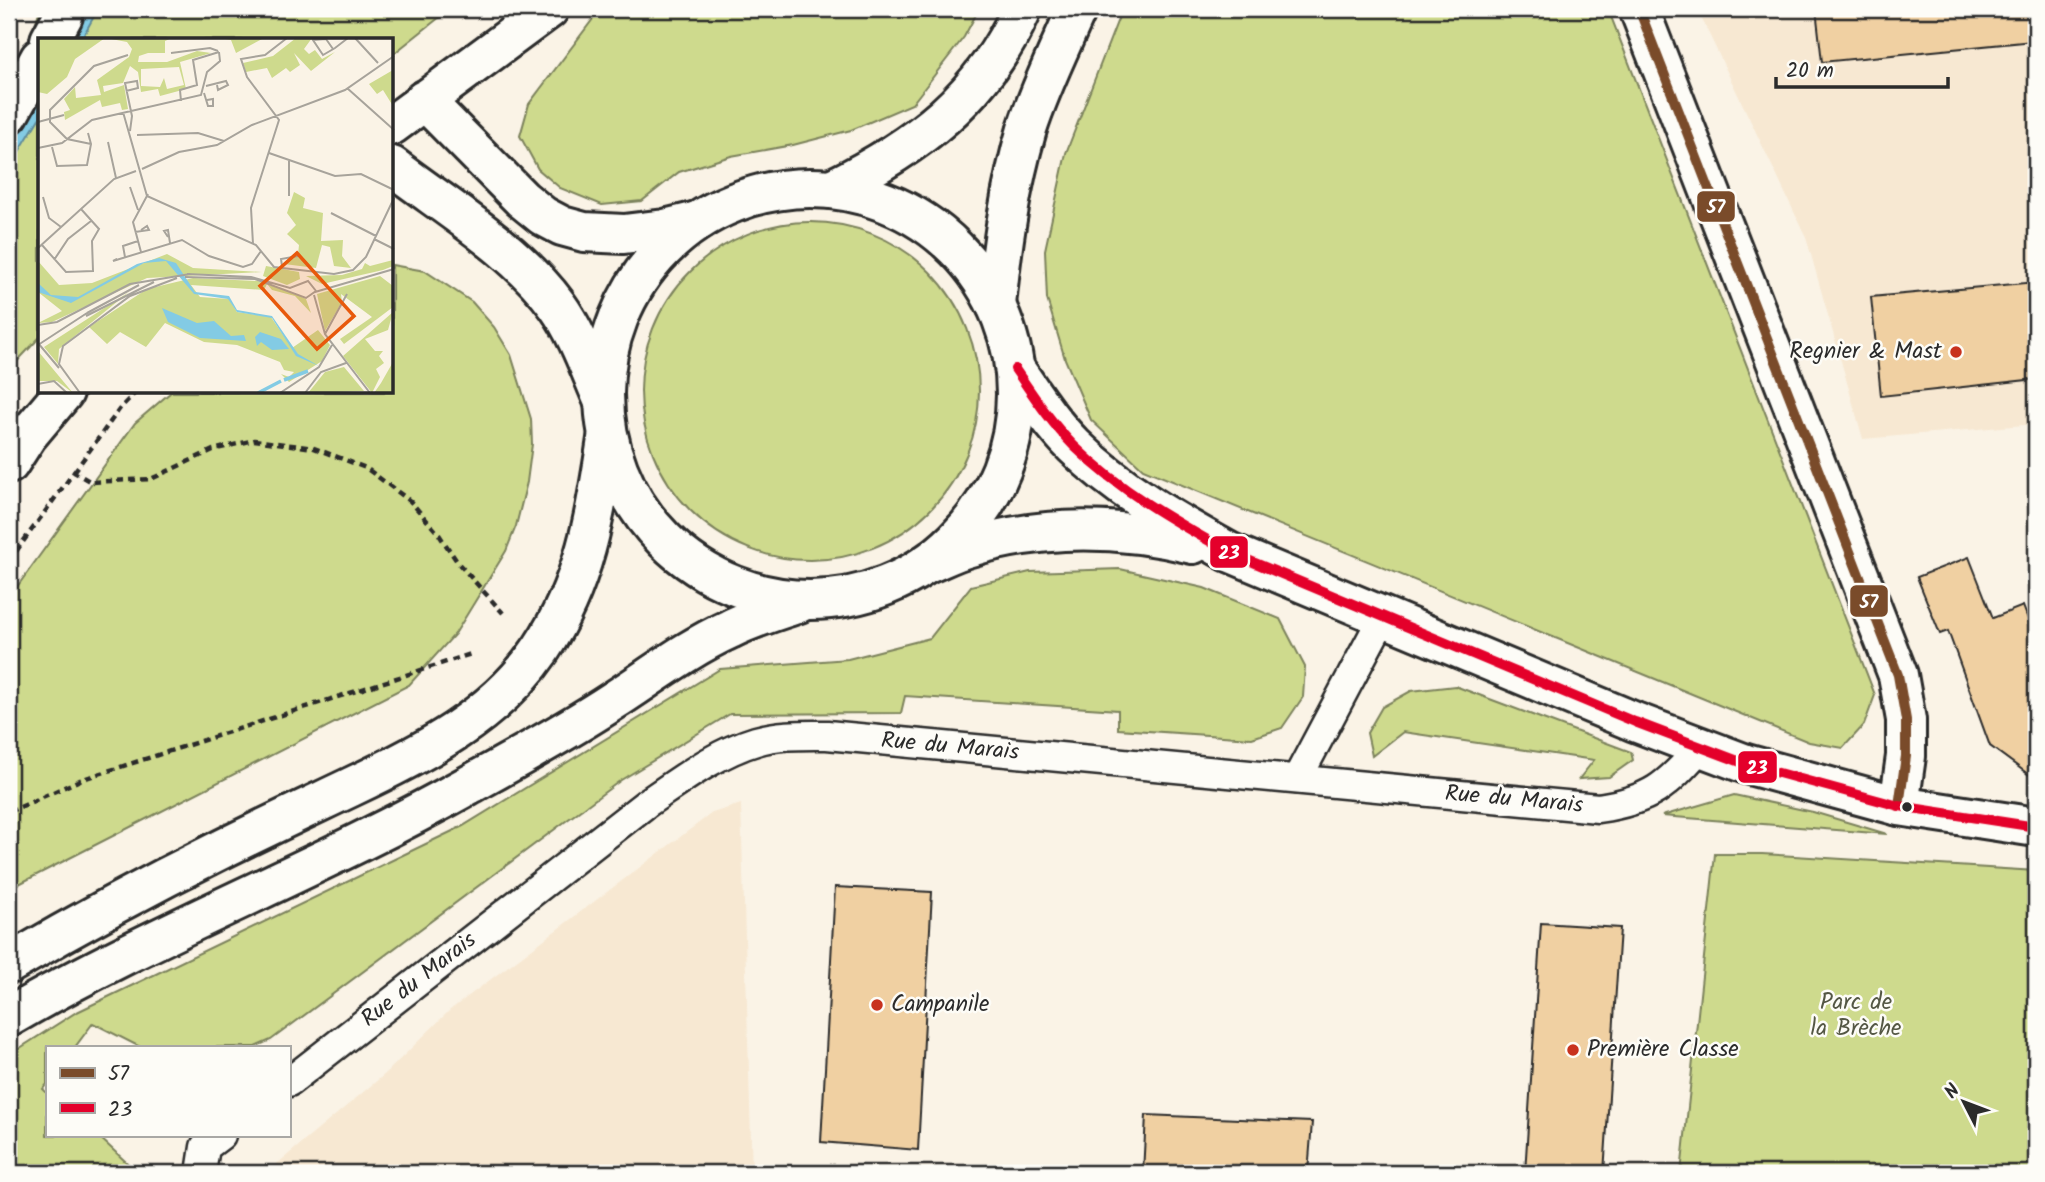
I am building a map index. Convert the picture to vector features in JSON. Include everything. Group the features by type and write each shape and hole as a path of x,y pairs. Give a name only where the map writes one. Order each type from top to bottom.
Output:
{"main road":[{"path":"394,123 549,9"},
{"path":"831,189 900,152 956,106 1000,50 1022,9"},
{"path":"996,305 1004,235 1016,168 1028,126 1077,9"},
{"path":"1639,9 1898,676 1906,720 1906,756 1899,806"},
{"path":"9,114 38,62"},
{"path":"424,100 522,199 543,216 562,226 584,232 624,233 656,230 698,221 740,201 762,194 785,190 831,189 877,199 919,219 939,233 972,266 996,305 1011,347 1015,369 1015,414 1006,458 998,480 975,519 960,536 925,565"},
{"path":"394,168 506,252 542,286 572,330 606,418 622,478 640,511 678,553 725,582 770,596 807,601"},
{"path":"9,964 148,886 394,766 457,732 507,690 533,643 562,614 586,553 596,513 606,418 608,355 622,310 633,289 662,251 698,221"},
{"path":"1015,369 1048,416 1072,444 1100,470 1166,517 1228,552 1701,747 1805,781 1899,806 2036,827"},
{"path":"9,464 27,436 62,394"},
{"path":"9,1017 107,963 350,847 465,788 612,702 660,669 727,629 757,617 807,601 857,595 903,578 925,565 968,547 1033,533 1116,531 1161,536 1228,552"}],"lane":[{"path":"1297,779 1383,617"},
{"name":"Rue du Marais","path":"290,1081 647,803 699,768 756,741 827,735 1598,808 1643,798 1671,780 1701,747"},
{"path":"201,1173 205,1147 220,1136"}],"path":[{"path":"9,561 121,407 134,394"},
{"path":"74,472 90,482 151,479 213,450 254,440 314,448 366,468 410,501 438,533 458,564 533,643"},
{"path":"9,812 80,780 423,668 533,643"}],"shaded area":[{"path":"1697,9 2036,9 2036,424 1863,439 1806,237"},
{"path":"741,804 752,1173 266,1173 385,1074 450,1010 712,813"}],"green space":[{"path":"40,9 450,9 394,53 394,38 38,38 38,339 9,370 9,78 28,47"},
{"path":"608,9 979,9 964,37 912,104 851,130 793,145 731,156 679,172 642,201 602,205 560,188 538,169 520,136 529,104 593,19"},
{"path":"1122,9 1608,9 1875,695 1864,725 1843,748 1809,742 1143,469 1091,420 1065,359 1047,299 1045,250 1066,153"},
{"path":"810,222 843,225 875,235 904,251 929,272 950,297 966,326 976,358 979,391 976,424 966,456 950,485 929,510 904,531 875,547 843,557 810,560 777,557 745,547 716,531 691,510 670,485 654,456 644,424 641,391 644,358 654,326 670,297 691,272 716,251 745,235 777,225"},
{"path":"394,265 425,271 472,302 494,327 511,355 531,419 532,444 527,482 516,526 506,551 455,634 409,685 9,889 9,598 135,423 169,394 394,394"},
{"path":"1120,569 1204,588 1280,619 1305,667 1303,697 1282,728 1252,738 1118,729 1118,710 905,696 901,713 730,714 621,780 271,1040 257,1046 138,1046 93,1023 76,1046 46,1046 46,1085 43,1089 46,1092 46,1136 98,1136 138,1173 9,1173 9,1055 75,1013 463,826 720,669 848,659 930,638 971,586 1030,572"},
{"path":"1455,686 1631,752 1633,760 1609,777 1579,779 1594,760 1403,732 1372,756 1367,733 1382,707 1411,691"},
{"path":"1734,795 1813,812 1887,834 1662,816"},
{"name":"Parc de la Brèche","path":"1715,854 1762,854 2036,871 2036,1173 1681,1173"}],"water":[{"path":"85,9 98,9 82,38 69,38"},
{"path":"38,97 38,120 9,168 9,148"}],"building":[{"path":"1816,9 2031,9 2033,41 1822,62"},
{"name":"Regnier & Mast","path":"2036,282 2036,379 1881,396 1871,297"},
{"path":"1969,557 1993,618 2023,606 2036,640 2036,780 1990,746 1948,631 1940,634 1917,577"},
{"name":"Campanile","path":"835,887 932,892 918,1150 821,1142"},
{"name":"Première Classe","path":"1541,923 1620,928 1604,1173 1525,1173"},
{"path":"1146,1115 1312,1122 1308,1173 1143,1173"}],"transit line":[{"name":"57","path":"1639,9 1898,675 1906,720 1906,756 1899,806"},
{"name":"23","path":"1015,369 1058,428 1091,462 1147,504 1229,552 1635,722 1746,764 1899,806 2036,827"}],"place":[{"name":"Regnier & Mast","path":"1956,352"},
{"name":"Campanile","path":"877,1005"},
{"name":"Première Classe","path":"1573,1050"}]}
